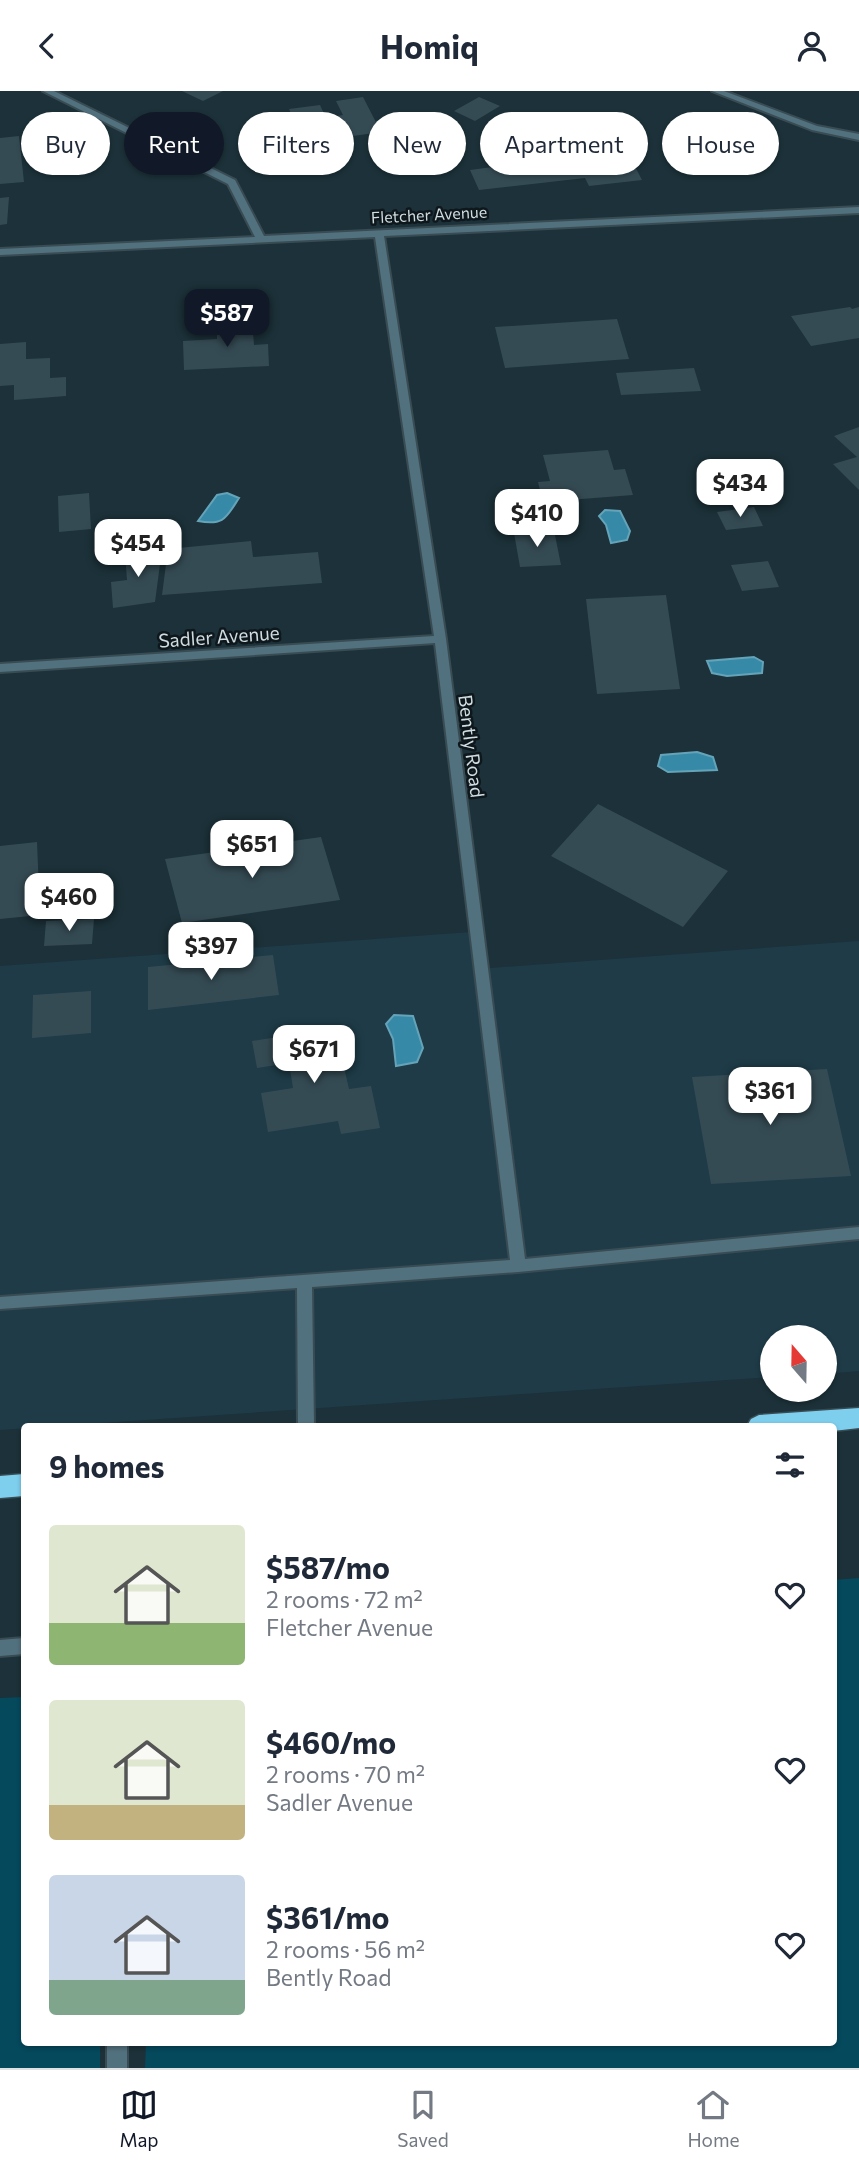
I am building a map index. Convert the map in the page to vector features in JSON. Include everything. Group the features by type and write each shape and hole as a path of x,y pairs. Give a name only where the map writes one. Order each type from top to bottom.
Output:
{"highway":[{"path":"796,1423 859,1418"},
{"path":"0,1486 21,1485"}],"street":[{"path":"47,91 232,182 260,237"},
{"path":"716,91 815,128 859,137"},
{"name":"Fletcher Avenue","path":"0,252 260,237 859,210"},
{"name":"Bently Road","path":"379,232 440,639 518,1266"},
{"name":"Sadler Avenue","path":"0,668 440,639"},
{"path":"0,1303 518,1266 859,1233"},
{"path":"304,1281 306,1423"},
{"path":"0,1649 21,1646"},
{"path":"117,2046 117,2068"}],"shaded area":[{"path":"227,493 239,498 223,519 214,522 198,521 217,495"},
{"path":"605,510 620,511 630,531 627,540 611,543 606,525 599,516"},
{"path":"754,657 763,662 762,673 727,676 712,673 707,661"},
{"path":"697,752 713,757 717,770 668,772 658,766 661,755"},
{"path":"471,932 476,969 859,941 859,1371 837,1373 837,1325 760,1325 760,1378 102,1423 21,1423 21,1429 0,1430 0,966"},
{"path":"394,1015 413,1016 423,1048 417,1062 396,1066 393,1039 386,1024"},
{"path":"859,1578 859,2068 145,2068 146,2046 837,2046 837,1580"},
{"path":"21,1697 21,2046 100,2046 100,2068 0,2068 0,1698"}],"building":[{"path":"182,91 223,91 203,101"},
{"path":"363,97 371,112 368,112 368,134 354,136 354,112 342,112 336,101"},
{"path":"479,97 500,106 490,112 480,112 480,118 475,121 466,117 466,112 454,111"},
{"path":"320,105 323,112 290,112 289,109"},
{"path":"19,136 21,175 24,182 0,184 0,138"},
{"path":"480,169 480,175 639,175 642,180 589,186 585,178 479,190 470,170"},
{"path":"9,197 7,224 0,225 0,198"},
{"path":"859,307 859,338 811,346 791,316"},
{"path":"617,319 629,359 505,368 495,327"},
{"path":"252,320 254,345 268,344 269,366 184,370 183,341 217,339 217,322"},
{"path":"26,342 26,359 50,358 50,378 66,377 66,396 14,400 14,385 0,386 0,344"},
{"path":"694,368 701,391 621,395 616,373"},
{"path":"859,427 859,490 833,464 857,457 834,436"},
{"path":"608,450 614,470 625,469 633,495 543,502 538,482 550,481 543,455"},
{"path":"89,493 91,529 59,532 58,496"},
{"path":"754,507 763,526 726,530 717,512"},
{"path":"554,530 561,565 520,567 514,533"},
{"path":"251,541 253,557 318,552 322,583 162,595 168,549"},
{"path":"162,549 155,602 113,608 111,582 127,580 125,552"},
{"path":"768,561 779,587 742,591 731,565"},
{"path":"666,595 680,689 597,694 586,599"},
{"path":"598,804 728,871 683,927 551,856"},
{"path":"321,837 340,900 182,923 165,859"},
{"path":"37,842 40,915 0,919 0,846"},
{"path":"95,888 94,912 45,914 47,890"},
{"path":"94,919 92,944 44,946 46,921"},
{"path":"273,955 279,995 148,1010 148,967"},
{"path":"91,991 91,1033 32,1038 33,995"},
{"path":"335,1028 349,1089 371,1086 380,1128 341,1134 338,1121 268,1132 261,1093 293,1088 289,1063 257,1068 252,1041"},
{"path":"827,1069 851,1176 711,1184 692,1077"}]}
